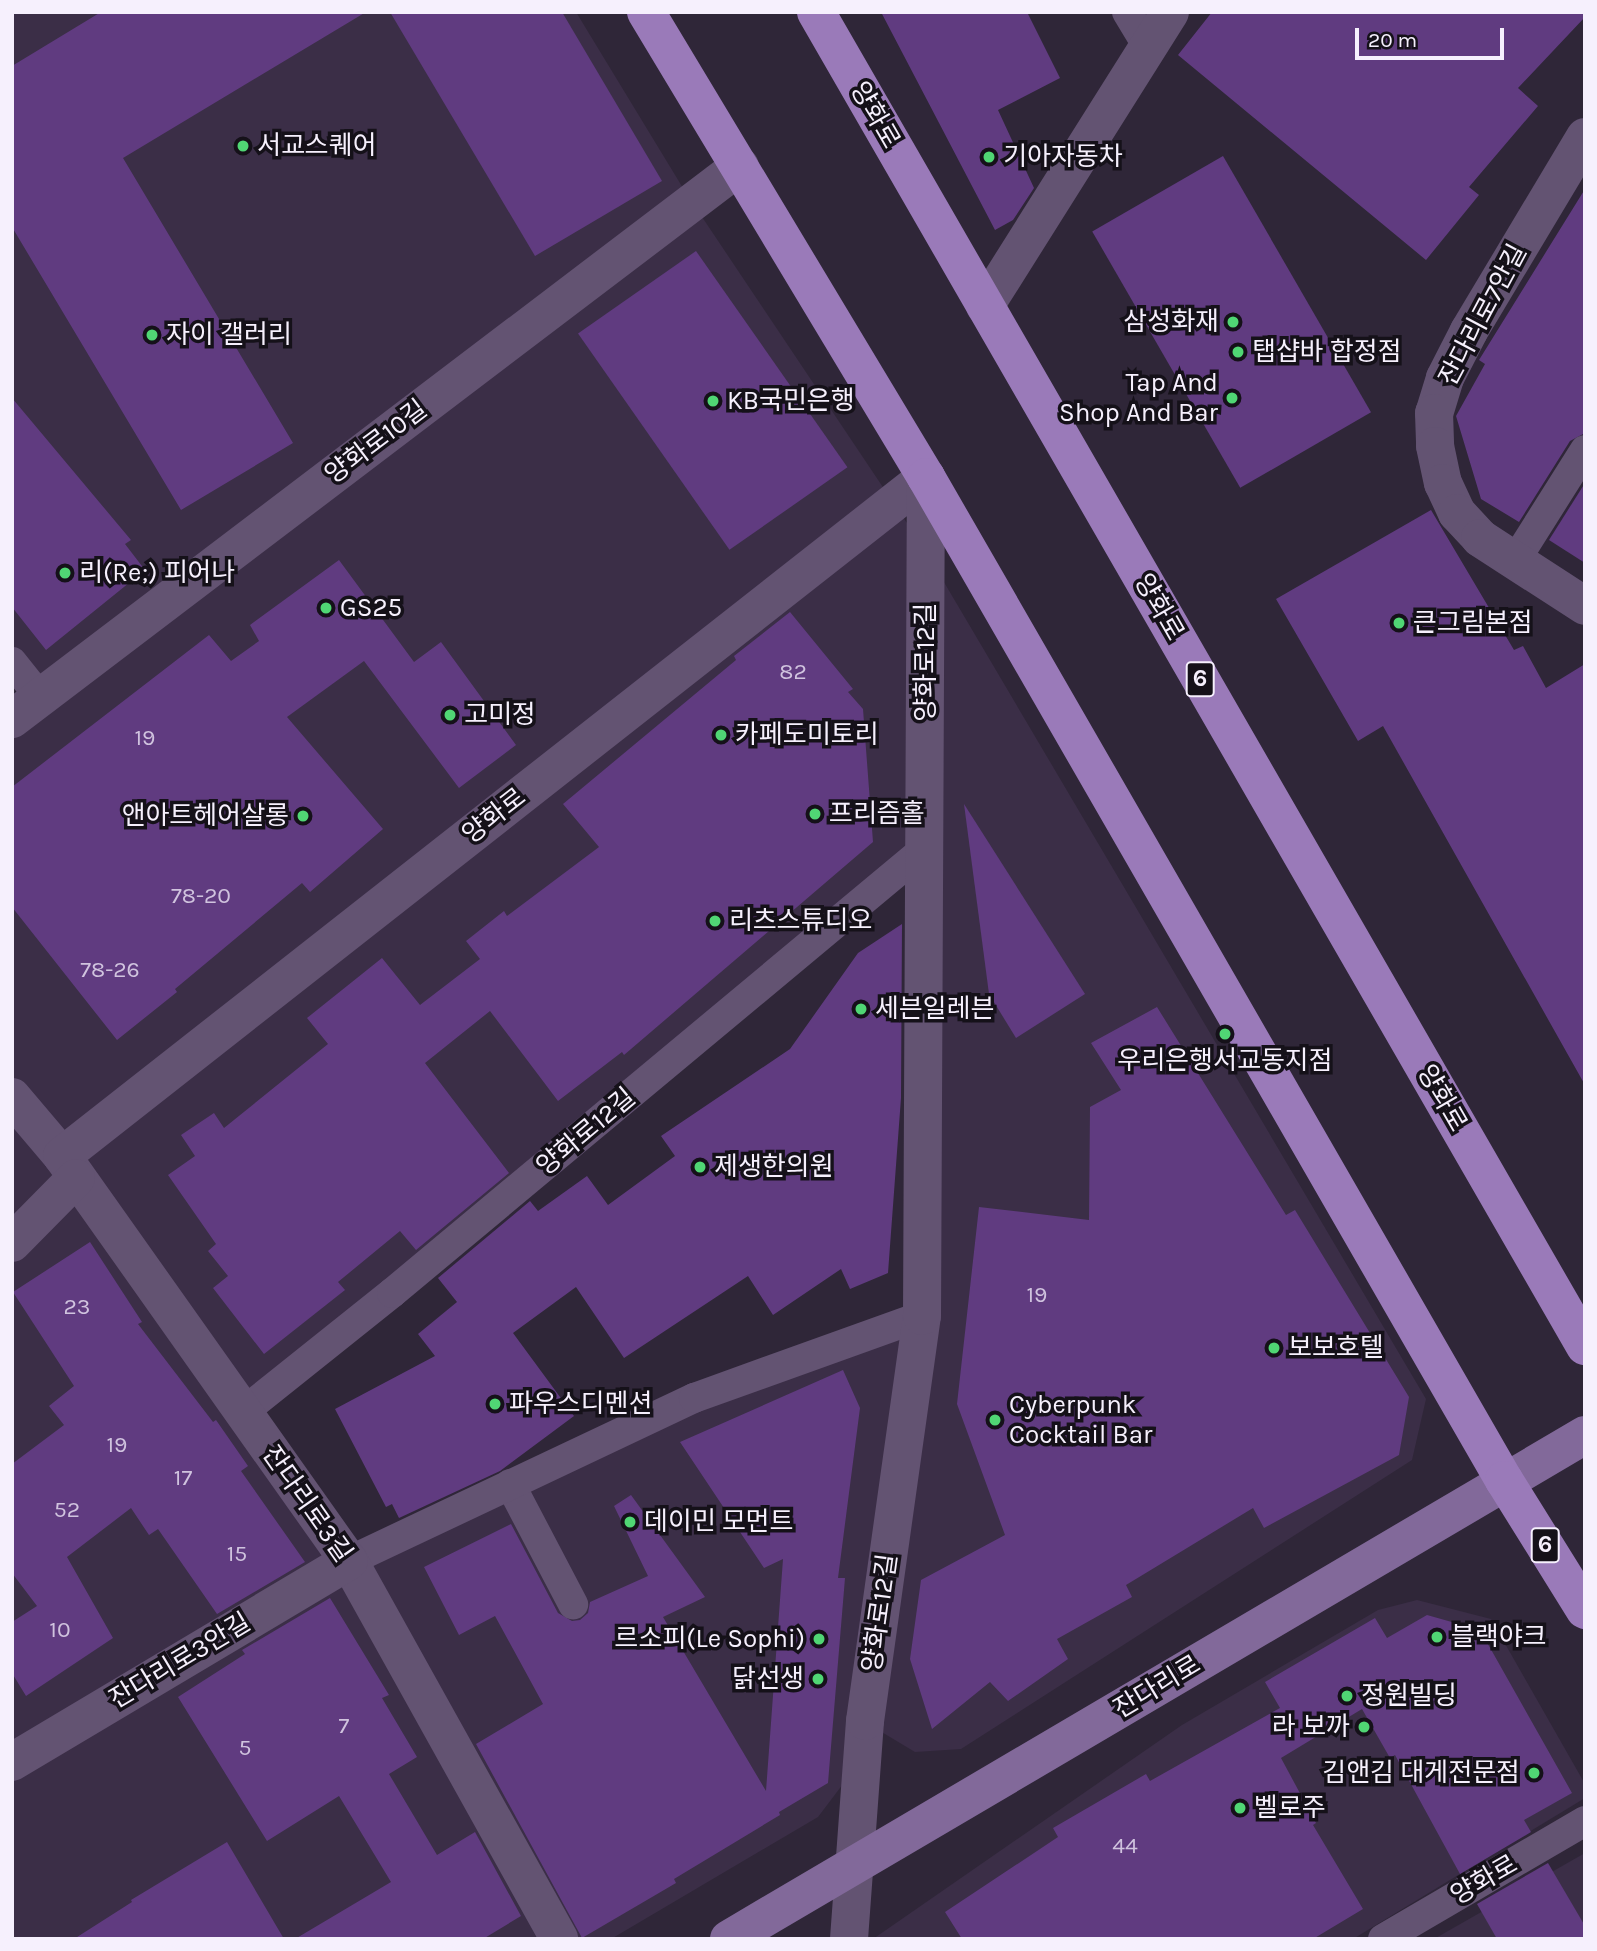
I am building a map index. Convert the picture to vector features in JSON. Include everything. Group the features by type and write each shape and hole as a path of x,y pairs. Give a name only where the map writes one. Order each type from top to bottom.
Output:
{"main road":[{"name":"6","path":"646,12 926,477 1504,1480 1585,1610"},
{"name":"양화로","path":"816,12 1585,1346"}],"street":[{"path":"985,306 1170,12"},
{"name":"잔다리로7안길","path":"1585,137 1469,331 1445,378 1434,413 1435,446 1443,483 1457,513 1480,538 1585,606"},
{"name":"양화로10길","path":"26,708 740,166"},
{"name":"양화로12길","path":"849,1939 852,1869 865,1721 922,1316 926,477"},
{"name":"양화로","path":"69,1167 926,477"},
{"name":"잔다리로3길","path":"12,1097 69,1167 349,1561 559,1939"},
{"path":"12,1243 69,1167"},
{"name":"잔다리로","path":"729,1939 852,1869 1504,1480 1585,1435"},
{"name":"잔다리로3안길","path":"12,1762 349,1561"}],"lane":[{"path":"1128,12 1148,47"},
{"path":"1515,561 1585,450"},
{"path":"12,662 26,708"},
{"name":"양화로12길","path":"243,1412 392,1293 926,848"},
{"path":"349,1561 694,1398 922,1316"},
{"path":"510,1484 572,1604"},
{"name":"양화로","path":"1383,1939 1585,1821"}],"shaded area":[{"path":"12,12 576,12 686,193 925,550 1426,1399 1412,1460 961,1749 915,1752 865,1722 843,1784 818,1817 611,1939 12,1939 12,719 40,697 12,662","holes":["922,868 922,1316 348,1560 243,1411"]},
{"path":"1417,1600 1491,1619 1585,1784 1585,1798 1353,1939 873,1939 1182,1725 1378,1610"},
{"path":"1585,1853 1585,1939 1434,1939"}],"building":[{"name":"자이 갤러리","path":"101,12 366,12 123,158 293,443 181,510 12,227 12,66"},
{"path":"390,12 562,12 662,181 535,256"},
{"name":"기아자동차","path":"881,12 1027,12 1060,78 998,110 1034,188 1013,220 995,230"},
{"path":"1212,12 1585,12 1585,17 1518,88 1538,106 1469,187 1479,195 1426,260 1178,55"},
{"name":"삼성화재","path":"1223,156 1371,412 1240,488 1092,232"},
{"path":"1585,189 1585,433 1570,441 1519,522 1481,499 1456,416 1485,364 1479,360"},
{"name":"KB국민은행","path":"696,251 847,467 729,550 578,334"},
{"path":"12,398 131,540 125,544 145,570 46,650 12,607"},
{"path":"1585,483 1585,563 1549,540"},
{"path":"1431,510 1514,650 1523,646 1546,688 1585,664 1585,1085 1383,726 1358,741 1276,599"},
{"path":"339,560 414,662 441,642 516,745 459,788 364,661 287,717 383,829 310,892 302,883 175,989 177,992 117,1040 12,907 12,787 209,635 231,661 259,641 250,625"},
{"path":"790,612 853,689 848,692 863,709 873,842 624,1055 622,1052 558,1101 490,1011 425,1063 509,1173 416,1250 400,1231 338,1282 345,1290 264,1354 213,1288 228,1276 208,1251 216,1244 168,1175 195,1156 181,1135 214,1113 224,1128 328,1044 307,1018 382,958 420,1005 480,959 466,941 504,911 507,916 599,847 563,804 736,660 734,656"},
{"path":"964,804 1085,994 1016,1038 989,994"},
{"path":"902,924 901,1098 888,1273 850,1289 841,1269 773,1315 748,1276 624,1358 576,1287 513,1333 574,1416 500,1471 399,1518 392,1504 386,1507 335,1409 435,1356 418,1334 457,1302 438,1278 530,1201 538,1211 587,1176 608,1205 675,1156 661,1136 790,1049 858,953"},
{"path":"1157,1007 1286,1215 1295,1210 1409,1397 1399,1455 1264,1528 1253,1508 1126,1585 1132,1597 1057,1639 1068,1659 1008,1701 990,1682 932,1729 910,1659 921,1580 1005,1535 957,1404 979,1207 1089,1220 1090,1107 1121,1090 1091,1043"},
{"path":"90,1242 142,1322 138,1324 213,1422 216,1420 248,1466 241,1471 305,1562 217,1614 158,1529 149,1535 131,1508 67,1557 113,1638 26,1696 12,1673 12,1622 37,1606 12,1573 12,1464 64,1425 49,1406 74,1386 13,1292"},
{"path":"843,1370 860,1408 838,1578 845,1578 828,1783 674,1879 676,1883 582,1938 476,1744 543,1704 495,1616 459,1635 424,1567 511,1524 558,1613 572,1621 580,1620 588,1613 590,1602 648,1576 614,1506 631,1495 705,1597 663,1617 766,1791 783,1559 764,1568 680,1442"},
{"path":"330,1598 389,1695 382,1698 417,1757 389,1774 437,1855 475,1832 521,1916 483,1939 295,1939 391,1882 339,1796 267,1841 178,1697 245,1654 242,1650"},
{"path":"1427,1615 1480,1630 1572,1793 1524,1820 1531,1832 1460,1874 1395,1755 1390,1758 1362,1709 1281,1758 1316,1823 1313,1825 1363,1909 1313,1939 962,1939 945,1912 1058,1837 1053,1828 1146,1774 1150,1781 1280,1708 1265,1682 1375,1618 1387,1638"},
{"path":"227,1842 284,1939 74,1939 132,1902 131,1900"},
{"path":"1548,1863 1585,1926 1585,1939 1497,1939 1477,1904"}],"place":[{"name":"서교스퀘어","path":"243,146"},
{"name":"기아자동차","path":"989,157"},
{"name":"삼성화재","path":"1233,322"},
{"name":"자이 갤러리","path":"152,335"},
{"name":"탭샵바 합정점","path":"1238,352"},
{"name":"Tap And Shop And Bar","path":"1232,398"},
{"name":"KB국민은행","path":"713,401"},
{"name":"리(Re;) 피어나","path":"65,573"},
{"name":"GS25","path":"326,608"},
{"name":"큰그림본점","path":"1399,623"},
{"name":"고미정","path":"450,715"},
{"name":"카페도미토리","path":"721,735"},
{"name":"프리즘홀","path":"815,814"},
{"name":"앤아트헤어살롱","path":"303,816"},
{"name":"리츠스튜디오","path":"715,921"},
{"name":"세븐일레븐","path":"861,1009"},
{"name":"우리은행서교동지점","path":"1225,1034"},
{"name":"제생한의원","path":"700,1167"},
{"name":"보보호텔","path":"1274,1348"},
{"name":"파우스디멘션","path":"495,1404"},
{"name":"Cyberpunk Cocktail Bar","path":"995,1420"},
{"name":"데이민 모먼트","path":"630,1522"},
{"name":"블랙야크","path":"1437,1637"},
{"name":"르소피(Le Sophi)","path":"819,1639"},
{"name":"닭선생","path":"818,1679"},
{"name":"정원빌딩","path":"1347,1696"},
{"name":"라 보까","path":"1364,1727"},
{"name":"김앤김 대게전문점","path":"1534,1773"},
{"name":"벨로주","path":"1240,1808"}]}
